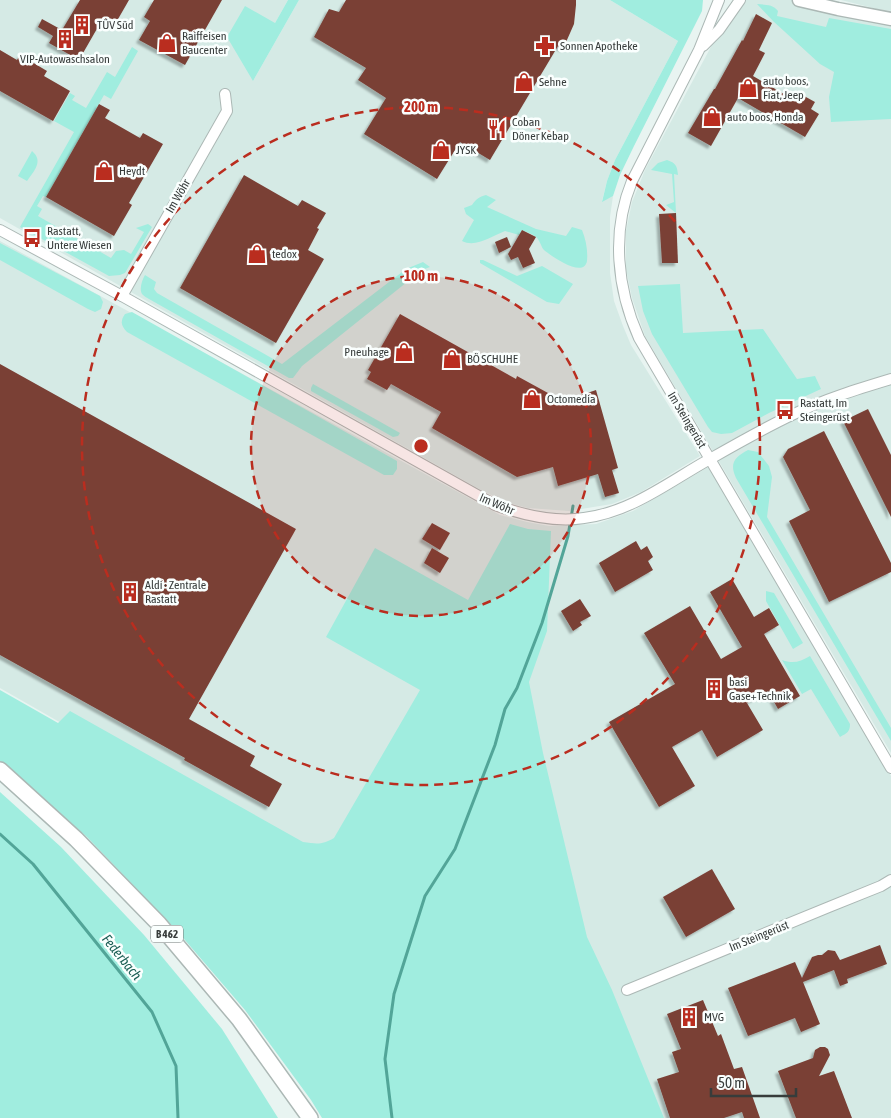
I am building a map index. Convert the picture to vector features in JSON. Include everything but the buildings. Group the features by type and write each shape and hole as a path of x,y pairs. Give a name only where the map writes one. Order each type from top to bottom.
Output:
{"main road":[{"name":"B 462","path":"0,770 76,839 159,924 239,1019 310,1118"}],"street":[{"name":"Im Steingerüst","path":"719,0 699,50 628,191 621,216 619,249 620,271 625,299 639,338 891,768"},
{"name":"Im Steingerüst","path":"699,50 719,30 740,0"},
{"path":"799,0 838,10 891,19"},
{"name":"Im Wöhr","path":"122,296 227,111 225,94"},
{"name":"Im Wöhr","path":"0,230 122,296 495,505 540,518 565,520 584,518 605,514 626,506 648,496 710,459 794,414 836,397 891,379"},
{"name":"Im Steingerüst","path":"627,990 838,904 891,880"}],"shaded area":[{"path":"0,0 288,0 275,23 253,81 299,0 610,0 678,41 615,160 602,201 613,196 610,217 610,273 614,301 623,326 631,345 700,456 641,492 612,504 569,511 528,508 505,502 0,218"},
{"path":"736,0 796,0 891,21 891,753 645,336 632,298 626,269 626,231 632,202 645,170"},
{"path":"841,0 891,0 891,11 877,9"},
{"path":"0,241 500,515 549,526 596,524 633,511 710,466 891,776 891,1118 613,1118 208,807 0,688"}],"green space":[{"path":"288,0 299,0 253,81 227,37 245,6 275,23"},
{"path":"610,0 703,0 702,11 620,175 613,196 602,202 615,160 678,41"},
{"path":"757,4 774,7 778,11 777,16 826,27 829,18 891,29 891,119 831,122 829,97 834,72 820,64"},
{"path":"132,47 138,51 111,99 104,95 46,197 43,196 37,206 42,209 38,216 111,258 116,251 124,250 131,254 144,232 136,228 148,224 152,227 125,273 109,276 20,227 74,132 54,121 70,93 75,96 72,100 86,108 107,72 115,77"},
{"path":"32,151 36,155 38,162 27,181 18,176"},
{"path":"667,160 674,164 678,172 678,175 674,174 676,213 666,205 674,202 672,174 651,170 658,163"},
{"path":"486,195 496,200 487,207 536,229 566,236 572,227 582,230 586,241 587,253 585,266 580,268 574,267 553,257 544,250 535,236 522,230 519,235 505,231 478,242 467,243 462,241 474,220 466,214 464,208"},
{"path":"0,243 100,296 103,302 101,309 95,312 88,309 0,260"},
{"path":"480,260 517,276 542,266 573,284 559,304 547,302 480,263"},
{"path":"423,262 430,267 422,270 302,366 293,378 289,378 148,299 142,294 141,290 145,275 156,282 154,289 157,293 282,364 406,269"},
{"path":"680,284 683,333 763,329 797,379 815,376 821,389 769,413 732,433 721,434 712,432 652,334 643,311 638,286"},
{"path":"132,312 397,461 397,469 393,475 384,475 127,332 122,326 122,319 125,314"},
{"path":"313,384 400,433 398,436 393,437 311,391"},
{"path":"748,450 758,452 769,466 772,477 767,517 891,728 891,741 736,478 733,468 734,461"},
{"path":"510,524 528,529 551,531 547,631 529,682 543,753 587,937 612,990 664,1118 322,1118 245,1010 178,932 87,837 0,761 0,690 58,723 70,711 303,842 323,843 334,838 420,690 326,637 375,548 468,600"},
{"path":"766,591 774,593 803,643 793,649 766,601"},
{"path":"810,656 850,724 848,732 840,737 811,689 802,694 782,660 796,662"},
{"path":"0,792 61,847 144,935 222,1029 278,1118 0,1118"}],"waterway":[{"path":"392,1118 385,1059 394,994 425,896 455,849 495,745 505,709 517,688 542,623 568,536 573,506"},
{"name":"Federbach","path":"0,834 33,864 152,1012 176,1066 178,1118"}],"place":[{"name":"TÜV Süd","path":"82,25"},
{"name":"VIP-Autowaschsalon","path":"65,39"},
{"name":"Raiffeisen Baucenter","path":"167,43"},
{"name":"Sonnen Apotheke","path":"545,46"},
{"name":"Sehne","path":"524,82"},
{"name":"auto boos, Fiat, Jeep","path":"748,88"},
{"name":"auto boos, Honda","path":"712,117"},
{"name":"Coban Döner Kebap","path":"497,129"},
{"name":"JYSK","path":"441,150"},
{"name":"Heydt","path":"104,171"},
{"name":"Rastatt, Untere Wiesen","path":"32,238"},
{"name":"tedox","path":"257,254"},
{"name":"Pneuhage","path":"404,352"},
{"name":"BÖ SCHUHE","path":"452,359"},
{"name":"Octomedia","path":"532,399"},
{"name":"Rastatt, Im Steingerüst","path":"785,410"},
{"name":"Aldi - Zentrale Rastatt","path":"130,592"},
{"name":"basi Gase+Technik","path":"714,689"},
{"name":"MVG","path":"689,1017"}]}
